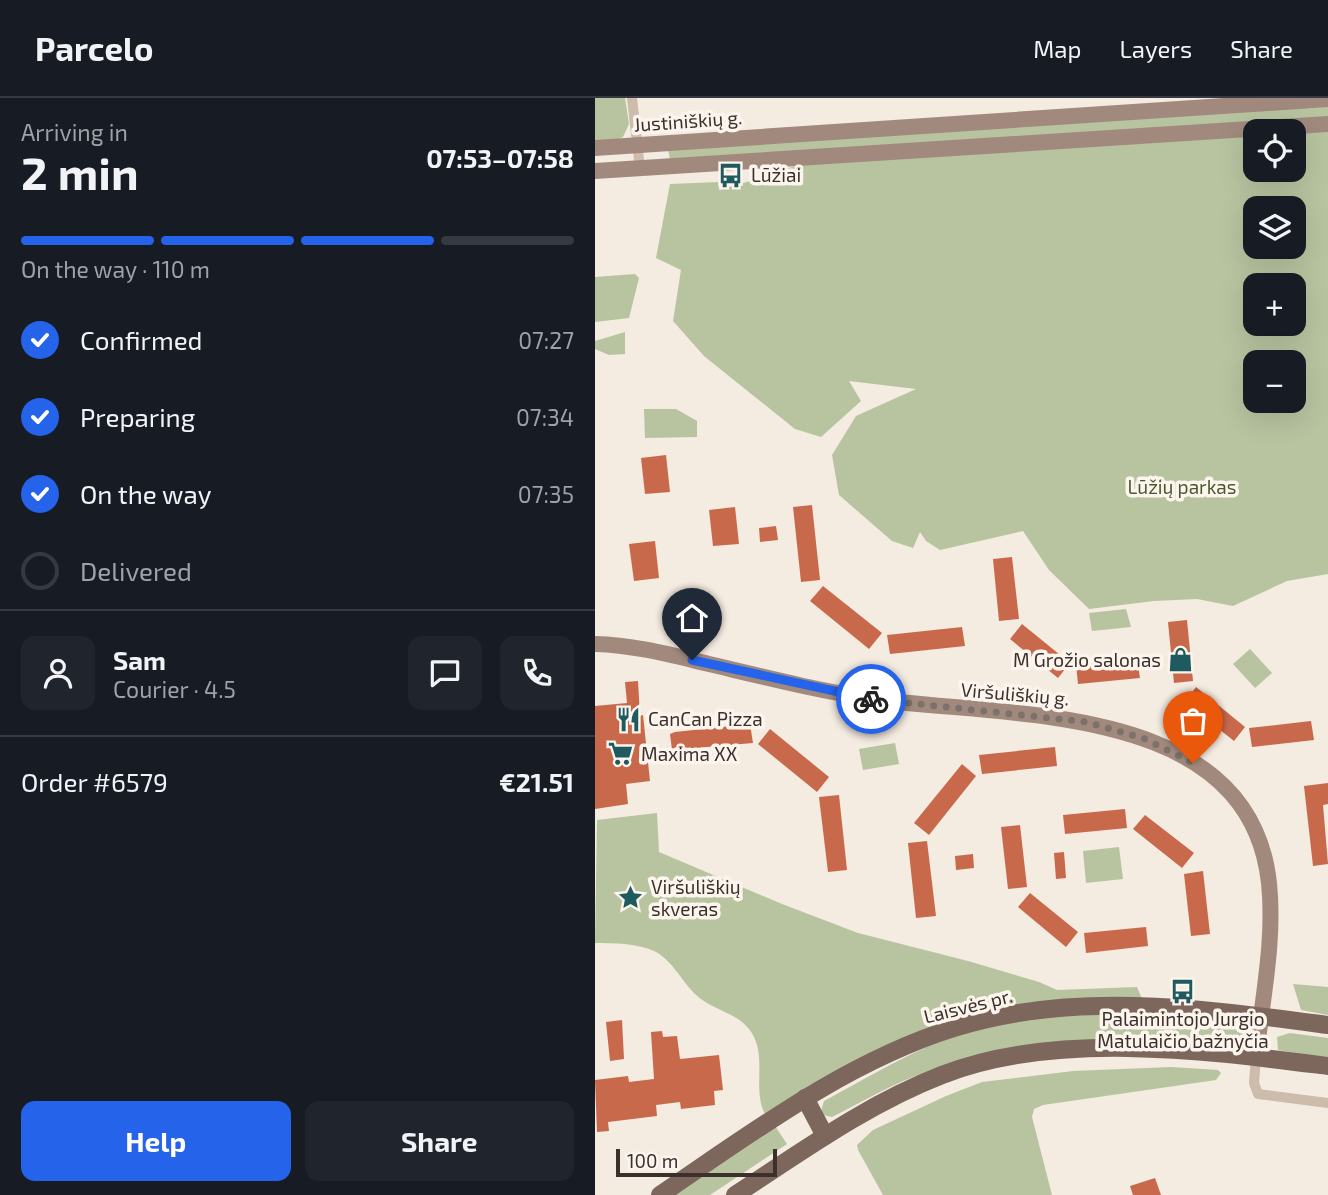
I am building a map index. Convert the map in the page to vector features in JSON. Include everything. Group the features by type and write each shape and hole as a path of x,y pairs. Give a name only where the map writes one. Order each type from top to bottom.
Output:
{"main road":[{"name":"Justiniškių g.","path":"595,148 1328,99"},
{"path":"595,171 1328,124"},
{"name":"Viršuliškių g.","path":"595,644 647,649 844,695 1087,722 1145,739 1193,763 1235,799 1254,833 1266,869 1270,926 1256,1057"},
{"name":"Laisvės pr.","path":"660,1195 804,1098 869,1063 918,1041 995,1018 1106,1006 1179,1008 1328,1025"},
{"path":"735,1195 825,1136 899,1094 945,1074 1030,1054 1109,1048 1256,1057 1328,1066"},
{"path":"804,1098 825,1136"}],"street":[{"path":"632,98 640,169"},
{"path":"1256,1057 1254,1083 1258,1094 1328,1103"}],"green space":[{"path":"595,98 625,98 629,124 623,137 614,141 595,140"},
{"path":"1328,106 1328,117 1243,119 1243,123 670,160 668,148"},
{"name":"Lūžių parkas","path":"1328,130 1328,574 1287,581 1233,606 1197,599 1089,609 1049,570 1023,531 940,550 926,541 920,532 913,548 892,541 839,495 832,455 856,416 916,389 849,381 861,401 821,437 795,429 704,356 673,321 681,270 656,258 670,184 718,182 719,190 757,179 786,177 785,169 803,164 1243,135 1243,182 1306,182 1306,131"},
{"path":"635,274 639,278 629,318 595,322 595,277"},
{"path":"625,332 625,354 609,355 595,349 595,341"},
{"path":"644,409 676,409 697,421 697,437 645,438"},
{"path":"1126,609 1131,627 1092,631 1089,613"},
{"path":"1250,649 1272,673 1255,688 1233,664"},
{"path":"895,743 899,764 863,770 859,749"},
{"path":"657,813 659,852 782,904 858,933 968,961 1057,990 1137,987 1142,999 1007,1009 766,1116 760,1097 759,1057 749,1029 735,1017 702,1000 666,960 654,951 632,945 595,943 597,820"},
{"path":"1119,847 1123,879 1086,883 1083,851"},
{"path":"1293,984 1328,987 1328,1015 1301,1010"},
{"path":"1149,1014 1237,1022 1242,1026 1243,1034 1236,1040 1113,1039 1033,1046 953,1064 913,1077 832,1117 823,1115 821,1111 824,1101 909,1055 963,1033 1032,1019"},
{"path":"1290,1033 1328,1038 1328,1059 1278,1050 1277,1037"},
{"path":"1171,1067 1218,1070 1221,1073 1216,1080 1043,1105 1034,1109 1032,1117 1052,1195 883,1195 858,1150 857,1145 873,1130 982,1082 1073,1071"},
{"path":"775,1126 787,1144 710,1195 671,1195"}],"building":[{"path":"666,455 670,492 645,494 641,458"},
{"path":"812,505 820,580 801,582 793,507"},
{"path":"735,507 739,544 713,546 709,510"},
{"path":"776,526 778,540 760,542 759,528"},
{"path":"655,541 659,578 634,581 629,544"},
{"path":"1012,557 1019,619 999,621 993,559"},
{"path":"823,586 882,633 869,649 810,601"},
{"path":"1187,620 1193,681 1174,683 1168,622"},
{"path":"1022,624 1070,663 1058,678 1010,639"},
{"path":"962,627 965,646 890,654 887,635"},
{"path":"1137,658 1140,678 1078,684 1076,665"},
{"name":"Maxima XX","path":"638,681 640,716 643,715 650,781 626,784 628,804 595,809 595,706 627,703 625,682"},
{"path":"1196,687 1245,727 1234,741 1185,702"},
{"path":"1311,721 1314,740 1252,747 1249,728"},
{"path":"750,724 753,743 672,750 670,734 675,732"},
{"path":"770,729 829,777 817,792 758,744"},
{"path":"1055,747 1057,766 982,774 979,755"},
{"path":"962,764 976,776 929,835 914,823"},
{"path":"1328,783 1328,804 1323,805 1328,864 1313,866 1304,786"},
{"path":"839,795 847,870 828,872 819,797"},
{"path":"1125,809 1127,828 1065,834 1063,815"},
{"path":"1145,815 1194,853 1182,868 1133,829"},
{"path":"1020,825 1027,887 1008,889 1001,827"},
{"path":"927,841 936,916 916,918 908,843"},
{"path":"1064,852 1066,878 1056,879 1054,853"},
{"path":"973,854 974,868 956,870 955,856"},
{"path":"1203,871 1210,934 1191,936 1184,874"},
{"path":"1030,893 1078,932 1066,947 1018,907"},
{"path":"1146,927 1148,946 1086,953 1084,933"},
{"path":"622,1020 624,1059 610,1061 606,1022"},
{"path":"662,1031 663,1037 677,1036 680,1059 719,1055 723,1090 714,1091 715,1105 681,1109 680,1102 656,1105 657,1116 608,1122 609,1131 597,1132 595,1080 628,1076 629,1082 654,1079 651,1032"},
{"path":"1155,1178 1161,1195 1133,1195 1130,1186"}],"way so far":[{"path":"871,699 1087,722 1145,739 1193,763"}],"place":[{"name":"Lūžiai","path":"731,175"},
{"name":"M Grožio salonas","path":"1181,660"},
{"name":"CanCan Pizza","path":"628,719"},
{"name":"Maxima XX","path":"621,754"},
{"name":"Viršuliškių skveras","path":"631,898"},
{"name":"Palaimintojo Jurgio Matulaičio bažnyčia","path":"1183,991"}],"route":[{"path":"692,660 871,699"}]}
